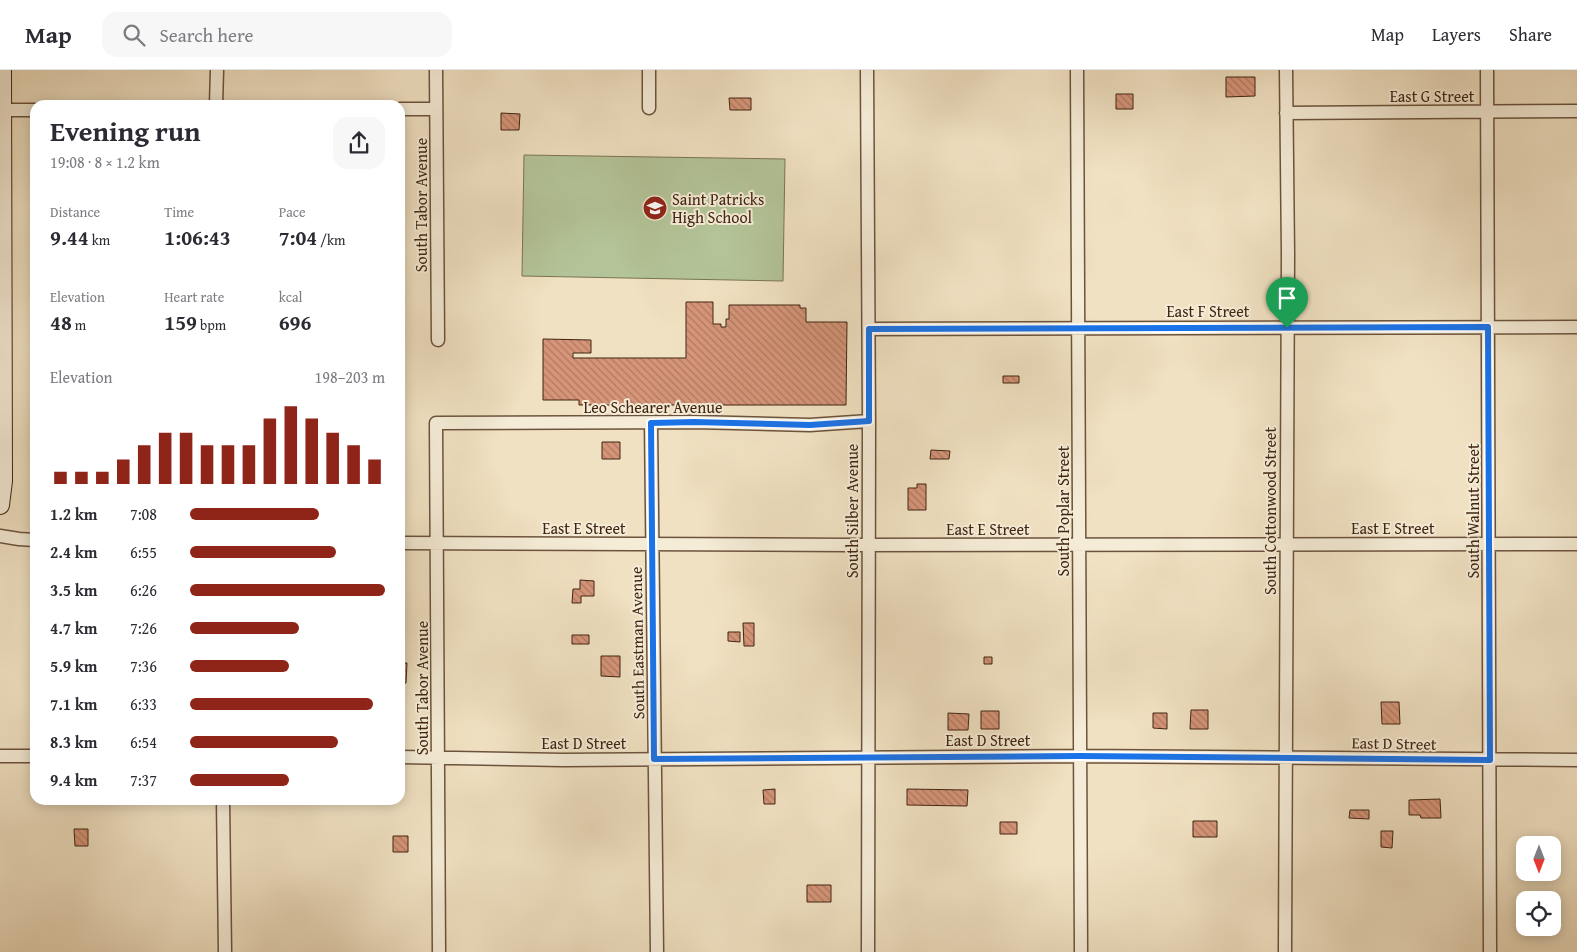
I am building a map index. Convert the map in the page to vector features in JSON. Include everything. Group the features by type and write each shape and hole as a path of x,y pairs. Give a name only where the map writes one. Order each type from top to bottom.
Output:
{"main road":[{"path":"0,505 3,482 2,70"}],"street":[{"path":"216,100 217,70"},
{"name":"South Tabor Avenue","path":"436,70 438,340"},
{"path":"649,70 649,108"},
{"name":"South Silber Avenue","path":"867,70 869,329 868,952"},
{"name":"South Poplar Street","path":"1077,70 1081,952"},
{"name":"South Cottonwood Street","path":"1285,952 1286,70"},
{"name":"South Walnut Street","path":"1488,70 1490,952"},
{"path":"405,109 436,109"},
{"path":"1,110 30,110"},
{"name":"East G Street","path":"1286,113 1577,111"},
{"name":"East F Street","path":"869,329 1577,327"},
{"name":"Leo Schearer Avenue","path":"436,423 694,422 810,425 869,421"},
{"name":"South Tabor Avenue","path":"436,423 439,952"},
{"name":"South Eastman Avenue","path":"651,423 656,952"},
{"path":"0,536 30,540"},
{"name":"East E Street","path":"405,543 869,546 1577,544"},
{"path":"0,756 30,756"},
{"name":"East D Street","path":"405,757 563,760 1080,756 1577,760"},
{"path":"223,805 225,952"}],"green space":[{"path":"524,155 785,159 783,281 522,276"}],"building":[{"path":"1226,77 1255,77 1255,96 1226,97"},
{"path":"1116,94 1133,94 1133,109 1116,109"},
{"path":"729,98 751,98 751,110 730,110"},
{"path":"501,113 520,114 519,130 501,130"},
{"path":"686,302 713,302 713,324 721,324 721,327 726,327 726,319 729,319 729,305 800,305 800,308 806,308 806,322 847,322 846,405 579,405 579,400 543,400 543,339 591,340 591,353 573,353 573,358 686,358"},
{"path":"1003,376 1019,376 1019,383 1003,383"},
{"path":"602,442 620,442 620,459 602,459"},
{"path":"931,450 950,451 949,459 930,459"},
{"path":"917,484 926,484 926,510 908,510 908,488 917,488"},
{"path":"580,580 594,581 594,596 581,596 581,603 572,603 573,589 580,589"},
{"path":"743,623 754,623 754,646 744,646"},
{"path":"728,632 740,632 740,642 728,641"},
{"path":"572,635 589,635 589,644 572,644"},
{"path":"601,656 620,656 620,677 601,676"},
{"path":"984,657 992,657 992,664 984,664"},
{"path":"405,663 407,663 406,683"},
{"path":"1381,702 1399,702 1400,724 1382,724"},
{"path":"1191,710 1208,710 1208,729 1190,729"},
{"path":"981,711 999,711 999,729 981,729"},
{"path":"948,713 969,714 968,730 948,730"},
{"path":"1153,713 1167,713 1167,729 1153,728"},
{"path":"775,789 775,804 764,804 763,790"},
{"path":"907,789 968,790 967,806 907,805"},
{"path":"1440,799 1441,818 1421,818 1420,815 1409,815 1409,800"},
{"path":"1350,810 1369,810 1369,819 1349,818"},
{"path":"1193,821 1217,821 1217,837 1193,837"},
{"path":"1000,822 1017,822 1017,834 1000,834"},
{"path":"74,829 88,829 88,846 75,846"},
{"path":"1381,831 1393,831 1392,848 1381,847"},
{"path":"393,836 408,836 408,852 393,852"},
{"path":"807,885 831,885 831,902 807,902"}],"place":[{"name":"Saint Patricks High School","path":"655,208"}],"route":[{"path":"1488,327 1490,760 1080,756 654,759 651,423 694,422 810,425 869,421 869,329 1287,328 1488,327"}]}
